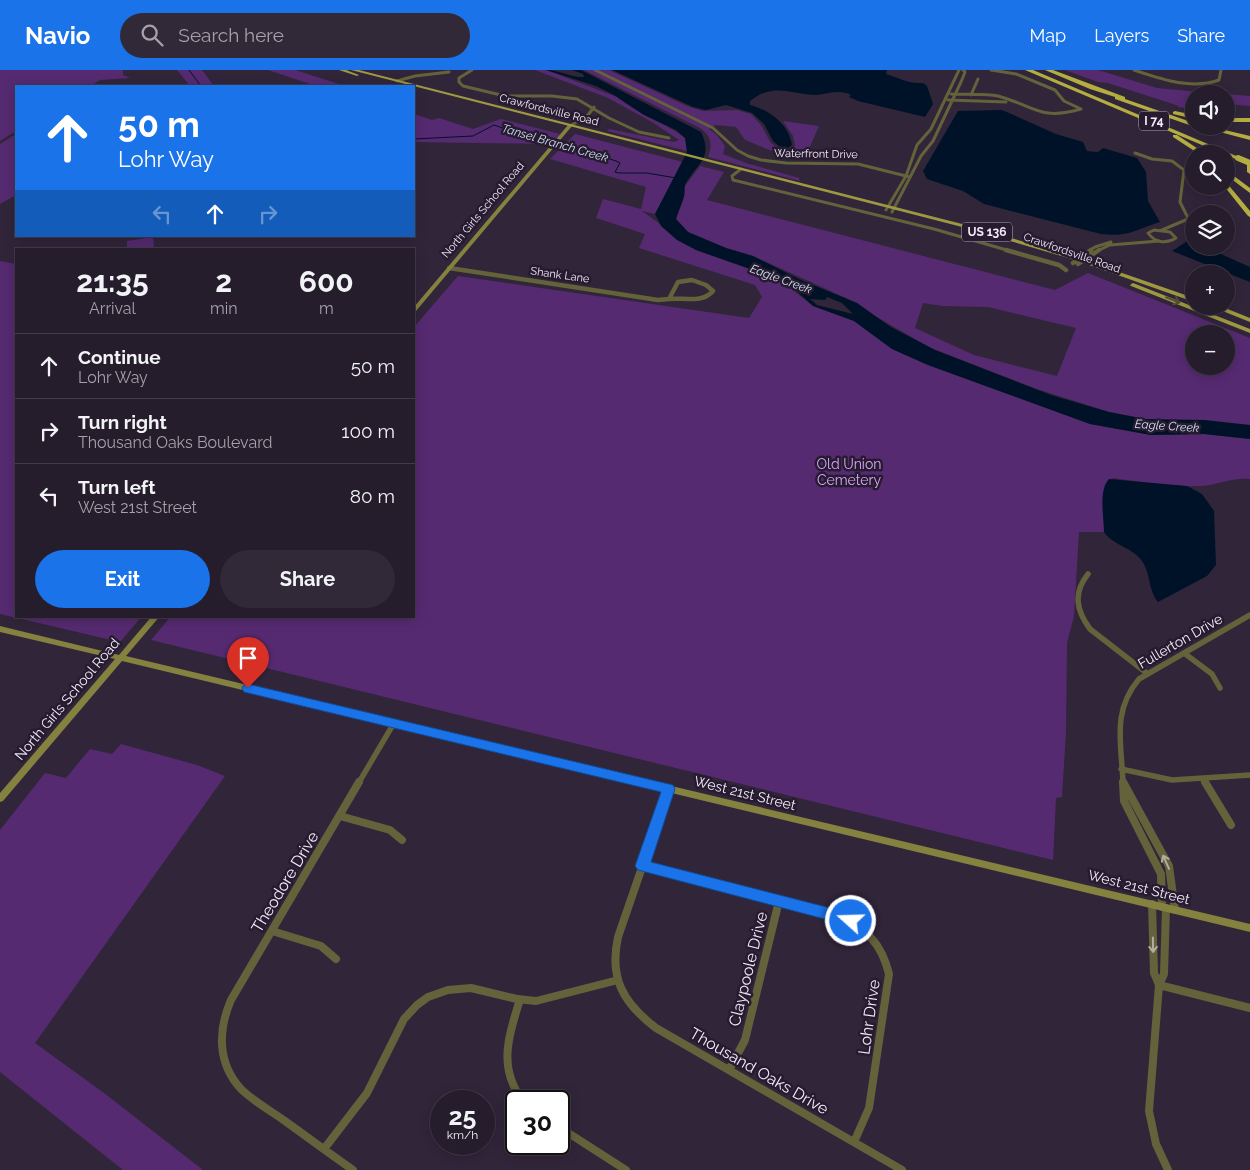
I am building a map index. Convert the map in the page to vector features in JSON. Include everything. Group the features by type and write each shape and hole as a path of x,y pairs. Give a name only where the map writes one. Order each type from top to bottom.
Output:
{"highway":[{"name":"I 74","path":"1028,70 1250,163"},
{"name":"I 74","path":"1048,70 1136,106 1185,122"},
{"path":"1064,76 1142,105 1185,114"},
{"path":"1070,87 1165,130 1189,145"},
{"path":"1235,120 1250,120"},
{"path":"1235,134 1250,138"},
{"path":"1250,163 1250,172"},
{"path":"1235,179 1250,191"},
{"path":"1235,195 1250,215"}],"main road":[{"name":"Crawfordsville Road","path":"341,70 396,83"},
{"name":"Crawfordsville Road","path":"353,70 396,83"},
{"name":"Crawfordsville Road","path":"415,88 1001,236 1185,297"},
{"name":"Crawfordsville Road","path":"415,90 568,127"},
{"name":"Crawfordsville Road","path":"1078,262 1250,331"},
{"path":"1235,314 1250,320"}],"street":[{"path":"396,83 407,76 437,70 449,72"},
{"path":"472,70 460,78 459,82 463,86 505,96 567,97 580,100 609,118 640,132 669,138"},
{"name":"Waterfront Drive","path":"595,70 714,128 732,147 748,156 783,163 856,163 908,176"},
{"path":"908,176 917,145 931,129 959,70"},
{"path":"948,94 996,96 1047,115 1066,114 1082,109 1064,101 1055,90 1016,74 991,70"},
{"path":"1134,70 1168,81 1203,84 1219,80 1220,70"},
{"path":"396,83 415,76 454,71"},
{"path":"890,209 908,176 933,141 965,71"},
{"path":"971,95 978,79"},
{"path":"946,100 1012,102"},
{"path":"588,115 594,107"},
{"path":"568,127 588,115 600,111"},
{"name":"North Girls School Road","path":"415,309 568,127"},
{"path":"1135,152 1152,159 1172,161 1184,170 1180,201 1185,210"},
{"name":"Crawfordsville Road","path":"739,171 732,178 738,182 775,188 964,237 1050,262 1065,267 1066,270"},
{"path":"1078,262 1095,247 1104,243 1144,239 1151,231 1161,230 1185,222"},
{"path":"1078,262 1100,249 1110,246 1173,241 1176,238 1176,229 1185,223"},
{"path":"1161,230 1175,235"},
{"path":"1148,235 1159,241"},
{"name":"Shank Lane","path":"449,268 600,290 641,298 668,299 701,298 710,295 713,291 711,287 703,283 683,280 678,282 671,297 668,299"},
{"path":"1088,574 1079,584 1077,605 1083,619 1090,628 1148,674"},
{"name":"Fullerton Drive","path":"1168,908 1161,874 1124,801 1120,758 1123,701 1134,683 1249,617"},
{"name":"North Girls School Road","path":"0,799 154,618"},
{"name":"West 21st Street","path":"0,629 1250,928"},
{"path":"1184,653 1212,674 1220,688"},
{"name":"Theodore Drive","path":"324,1149 242,1090 230,1075 224,1061 221,1039 226,1011 394,723"},
{"path":"1121,769 1168,779 1203,779 1250,775"},
{"path":"1203,779 1231,825"},
{"name":"Fullerton Drive","path":"1123,782 1129,790 1168,866 1172,880 1168,908 1164,974 1159,985 1149,1111 1156,1144 1168,1170"},
{"name":"Thousand Oaks Drive","path":"669,789 616,944 614,964 624,995 640,1016 656,1028 902,1170"},
{"path":"340,816 390,830 402,840"},
{"name":"Lohr Drive","path":"642,866 838,916 851,921 872,938 886,962 889,982 869,1108 854,1142"},
{"name":"Claypoole Drive","path":"729,1070 745,1040 779,901"},
{"name":"Fullerton Drive","path":"1152,904 1154,973 1159,985"},
{"path":"272,931 322,946 336,959"},
{"path":"353,1170 324,1149 367,1093 400,1025 417,1005 436,993 458,988 484,989 520,999 536,1001 618,980"},
{"path":"1159,985 1250,1008"},
{"path":"516,1090 510,1081 506,1064 508,1046 520,999"},
{"path":"570,1134 626,1170"}],"green space":[{"path":"0,70 123,70 123,75 130,78 100,80 92,85 15,85 15,132 0,141"},
{"path":"177,70 202,70 213,85 189,85"},
{"path":"268,70 295,70 342,85 313,85"},
{"path":"535,70 546,70 617,97 685,138 687,151 607,131 609,129 674,142 679,140 652,122 608,98"},
{"path":"584,70 609,70 687,106 703,111 737,110 751,114 761,125 771,143 777,147 789,150 795,146 793,136 783,121 819,126 805,158 784,156 745,140 736,127 716,125 709,129 717,135 725,146 723,154 746,163 799,178 800,181 708,157 710,148 709,137 700,128"},
{"path":"1065,70 1098,70 1157,88 1185,91 1185,108 1177,107 1179,106 1108,83 1098,82"},
{"path":"1235,95 1250,96 1250,106 1235,105"},
{"path":"415,114 432,120 439,118 473,129 501,119 560,134 551,144 415,142"},
{"name":"Old Union Cemetery","path":"575,134 683,162 655,214 642,211 696,250 780,280 813,306 854,321 892,349 928,365 1090,424 1151,435 1204,434 1250,439 1250,479 1190,486 1113,478 1103,499 1104,532 1079,532 1074,616 1067,643 1066,732 1062,797 1056,798 1053,860 151,640 169,618 415,618 415,326 458,276 749,318 762,297 755,285 639,248 645,234 596,218 603,199 641,209 646,187 550,159"},
{"path":"15,135 15,196 0,204 0,144"},
{"path":"700,166 724,172 707,200 1055,290 1088,273 1185,312 1185,315 1193,315 1218,325 1185,325 1185,375 1235,375 1235,332 1250,338 1250,425 1145,419 1109,412 1037,389 931,348 873,315 857,303 753,256 726,248 688,232 676,219 684,198 685,186","holes":["923,303 942,306 988,307 1076,328 1057,376 974,355 915,328"]},
{"path":"153,237 154,247 127,248 127,241"},
{"path":"0,261 15,264 15,618 0,614"},
{"path":"17,618 140,618 120,642"},
{"path":"121,744 197,765 225,776 35,1043 104,1093 203,1170 123,1170 0,1072 0,830 45,773 66,778 90,749 112,754"}],"water":[{"name":"Eagle Creek","path":"546,70 584,77 583,74 572,70 581,70 701,132 706,149 705,155 685,185 684,196 676,219 688,232 726,248 753,256 801,280 857,303 891,327 935,350 1051,395 1109,412 1145,419 1205,420 1250,425 1250,439 1204,434 1151,435 1090,424 928,365 892,349 854,321 813,306 792,287 776,278 696,250 677,240 661,226 655,214 687,152 685,138 676,130 644,115 614,95 596,86","holes":["827,297 842,303 853,314 817,305 810,299 825,300"]},
{"path":"612,70 887,70 886,74 908,82 923,83 927,86 933,104 925,117 858,101 849,97 851,95 842,92 816,95 772,91 760,94 750,101 750,105 771,114 782,124 790,137 792,145 788,148 779,146 773,141 764,124 752,113 726,105 706,110 693,107"},
{"path":"1002,110 1056,134 1083,142 1087,151 1098,152 1103,148 1137,158 1146,172 1148,201 1160,222 1126,234 1101,234 984,204 963,191 927,179 923,171 958,111"},
{"path":"1185,243 1185,255 1223,255 1250,267 1250,282 1235,276 1235,265 1207,265 1172,251"},
{"path":"1109,479 1187,486 1202,494 1214,511 1216,565 1207,576 1158,602 1142,561 1138,556 1108,537 1104,532 1102,504 1104,490"}],"waterway":[{"name":"Tansel Branch Creek","path":"189,70 200,85"},
{"name":"Tansel Branch Creek","path":"415,139 473,136 494,125 525,136 572,146 616,161 620,163 615,172 647,173 676,178"}],"route":[{"path":"248,688 669,789 642,866 838,916 851,921"}]}
